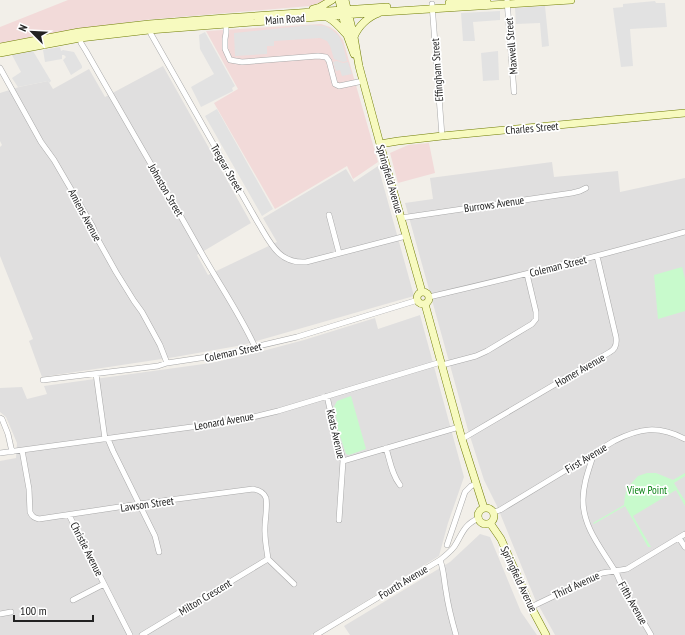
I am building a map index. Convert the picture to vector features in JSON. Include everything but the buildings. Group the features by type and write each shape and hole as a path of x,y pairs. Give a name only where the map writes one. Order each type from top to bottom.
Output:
{"street":[{"path":"295,12 320,7 332,0"},
{"path":"339,0 345,12"},
{"path":"345,0 345,12"},
{"name":"Main Road","path":"225,21 295,12 382,12 487,0"},
{"name":"Main Road","path":"0,47 80,35 149,27 225,21 326,17 345,12 432,6 571,0"},
{"name":"Maxwell Street","path":"507,2 514,92"},
{"name":"Effingham Street","path":"432,6 442,136"},
{"name":"Springfield Avenue","path":"345,12 380,144 422,292"},
{"path":"326,17 332,19 351,36 366,21 382,12"},
{"path":"225,21 225,49 230,60 242,62 318,56 326,57 329,61 335,84 339,86 363,81"},
{"name":"Tregear Street","path":"149,27 257,221 270,243 278,253 295,262 306,262 406,236"},
{"name":"Main Road","path":"0,53 80,35"},
{"name":"Johnston Street","path":"80,35 81,43 247,330 255,347"},
{"name":"Amiens Avenue","path":"0,68 41,142 50,153 93,227 97,238 116,272 142,312 160,345 167,363"},
{"name":"Charles Street","path":"380,144 442,136 685,113"},
{"name":"Burrows Avenue","path":"401,218 572,193 586,188"},
{"path":"329,215 339,253"},
{"name":"Coleman Street","path":"429,297 527,274 685,232"},
{"name":"Homer Avenue","path":"462,439 615,348 617,344 616,337 597,256"},
{"name":"Leonard Avenue","path":"0,454 249,418 278,411 390,377 476,356 488,351 532,324 536,319 536,312 527,274"},
{"path":"422,292 427,293 429,297 428,302 425,304 420,303 418,300 418,295 422,292"},
{"name":"Coleman Street","path":"43,380 158,366 167,363 208,358 298,336 418,300"},
{"path":"425,304 462,439 484,508"},
{"path":"96,374 106,439 140,504 155,536 159,552"},
{"name":"Keats Avenue","path":"327,396 343,461 339,520"},
{"path":"0,418 2,419 8,434 12,452"},
{"path":"343,461 459,427"},
{"name":"First Avenue","path":"494,512 500,510 594,453 630,434 645,430 657,430 685,439"},
{"path":"386,448 393,474 400,485"},
{"name":"Lawson Street","path":"22,450 29,489 30,507 32,516 36,519 140,504 258,490 266,497 265,533 268,559"},
{"name":"Fifth Avenue","path":"594,453 583,492 584,516 590,530 652,635"},
{"path":"447,545 465,492 476,484"},
{"path":"484,508 490,508 494,512 492,522 488,524 481,522 478,518 478,513 484,508"},
{"name":"Christie Avenue","path":"69,515 130,635"},
{"name":"Fourth Avenue","path":"316,635 440,560 454,547 459,536 466,527 478,518"},
{"name":"Springfield Avenue","path":"490,523 501,539 531,607 546,635"},
{"name":"Third Avenue","path":"531,607 602,573 628,569 685,534"},
{"path":"679,538 685,547"},
{"path":"268,559 294,584"},
{"name":"Milton Crescent","path":"142,635 268,559"},
{"path":"440,560 456,635"},
{"name":"Christie Avenue","path":"73,600 104,584"},
{"path":"0,614 11,612"}],"shaded area":[{"path":"68,0 327,0 310,6 144,20 0,44 0,27"},
{"path":"655,1 656,3 665,3 667,27 630,29 633,66 621,67 613,8 623,7 623,4"},
{"path":"545,6 549,46 542,47 540,23 516,24 515,8"},
{"path":"500,11 500,20 473,22 475,41 463,41 461,13"},
{"path":"321,24 336,31 343,40 378,162 353,179 347,166 275,209 214,103 238,89 206,31"},
{"path":"311,25 325,26 339,36 347,61 343,62 334,59 327,41 320,38 274,41 274,46 267,46 267,54 235,56 234,33"},
{"path":"205,32 235,86 232,88 233,91 201,107 191,87 214,74 200,49 199,35"},
{"path":"60,47 61,51 74,52 82,68 71,75 63,60 66,57 64,55 62,55 62,59 45,62 43,50"},
{"path":"33,51 51,81 49,83 48,81 18,87 12,78 21,72 12,55"},
{"path":"498,51 499,80 483,81 481,53"},
{"path":"337,61 343,63 348,62 352,74 342,76 340,70 336,71 333,62"},
{"path":"163,66 251,223 197,255 208,275 277,242 263,218 346,169 354,182 378,166 414,296 243,345 42,377 29,341 33,339 0,256 0,147 2,145 0,141 0,93 19,87 48,81 53,89 89,69 105,97"},
{"path":"217,109 273,209 262,216 205,116"},
{"path":"429,143 435,173 398,183 390,153 408,145"},
{"path":"552,162 554,177 618,171 620,192 685,178 685,635 555,635 535,599 497,506 484,480 468,430 405,203 433,199 430,178"},
{"path":"420,315 464,477 448,523 439,556 311,635 0,635 0,461 16,458 17,443 6,417 0,412 0,388 22,387 27,399 47,394 44,386 211,363 304,340 375,318 378,329"},
{"path":"480,534 490,537 521,612 537,635 350,635 344,626 450,562"}],"green space":[{"path":"682,267 685,279 685,311 658,319 654,275"},
{"path":"351,396 366,449 349,455 346,454 338,430 334,407 337,401"},
{"name":"View Point","path":"647,473 656,473 673,480 685,473 685,476 674,483 685,501 685,506 676,490 633,516 651,547 648,547 625,506 594,524 593,523 624,505 627,488 638,476"}]}
